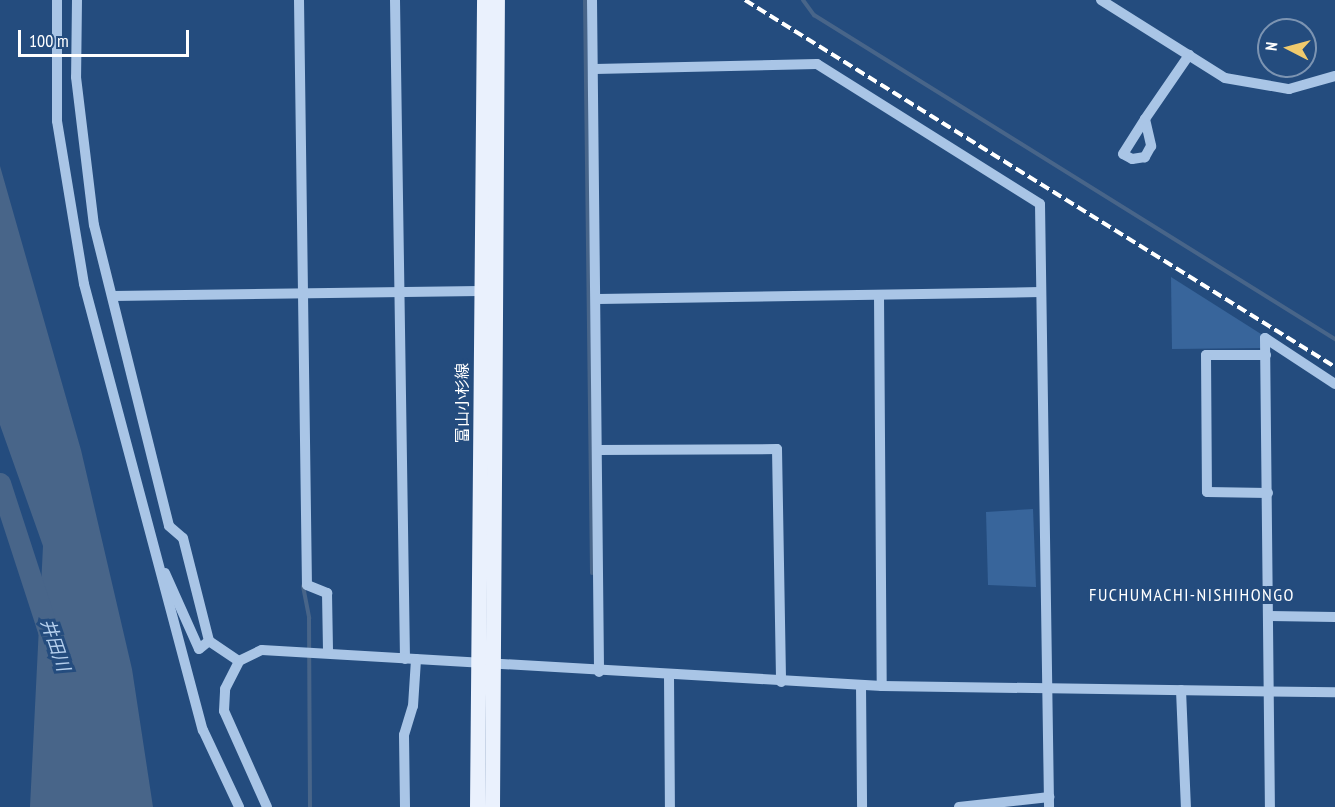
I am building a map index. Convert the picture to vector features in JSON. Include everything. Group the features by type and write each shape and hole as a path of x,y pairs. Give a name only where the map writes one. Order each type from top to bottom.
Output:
{"main road":[{"name":"富山小杉線","path":"484,0 480,291 485,665 492,807"},
{"name":"富山小杉線","path":"477,807 485,665 497,0"}],"street":[{"path":"57,0 55,84 63,183 84,284 202,730 239,807"},
{"path":"77,0 81,141 94,225 169,526 183,538 209,641 239,661"},
{"path":"299,0 307,585 327,593 328,652"},
{"path":"395,0 400,292 413,706 404,735 405,807"},
{"path":"592,0 598,298 599,672"},
{"path":"1101,0 1225,78 1257,88 1290,89 1335,76"},
{"path":"1145,119 1189,55"},
{"path":"595,69 817,64 1040,204 1049,802 959,807"},
{"path":"113,296 480,291"},
{"path":"598,298 1041,292"},
{"path":"879,295 882,686"},
{"path":"1270,807 1271,690 1266,338 1335,384"},
{"path":"1266,355 1206,355 1206,481 1207,492 1268,493"},
{"path":"597,450 777,449 781,682"},
{"path":"160,565 199,649 209,641"},
{"path":"1269,616 1335,616"},
{"path":"267,807 224,711 225,689 239,661 262,650 328,652 599,672 882,686 1048,692 1271,690 1335,692"},
{"path":"669,676 670,807"},
{"path":"861,685 862,807"},
{"path":"1181,690 1186,807"}],"shaded area":[{"path":"1171,277 1261,334 1261,348 1172,349"},
{"path":"1033,509 1036,587 988,585 986,512"}],"water":[{"path":"0,166 81,450 132,669 153,807 30,807 43,546 0,425"}],"waterway":[{"path":"585,0 592,573"},
{"path":"803,0 814,15 1335,339"},
{"name":"井田川","path":"0,483 48,631"},
{"path":"303,586 309,618 310,807"}],"railway":[{"path":"745,0 1335,367"}],"district":[{"name":"FUCHUMACHI-NISHIHONGO","path":"1192,595"}]}
